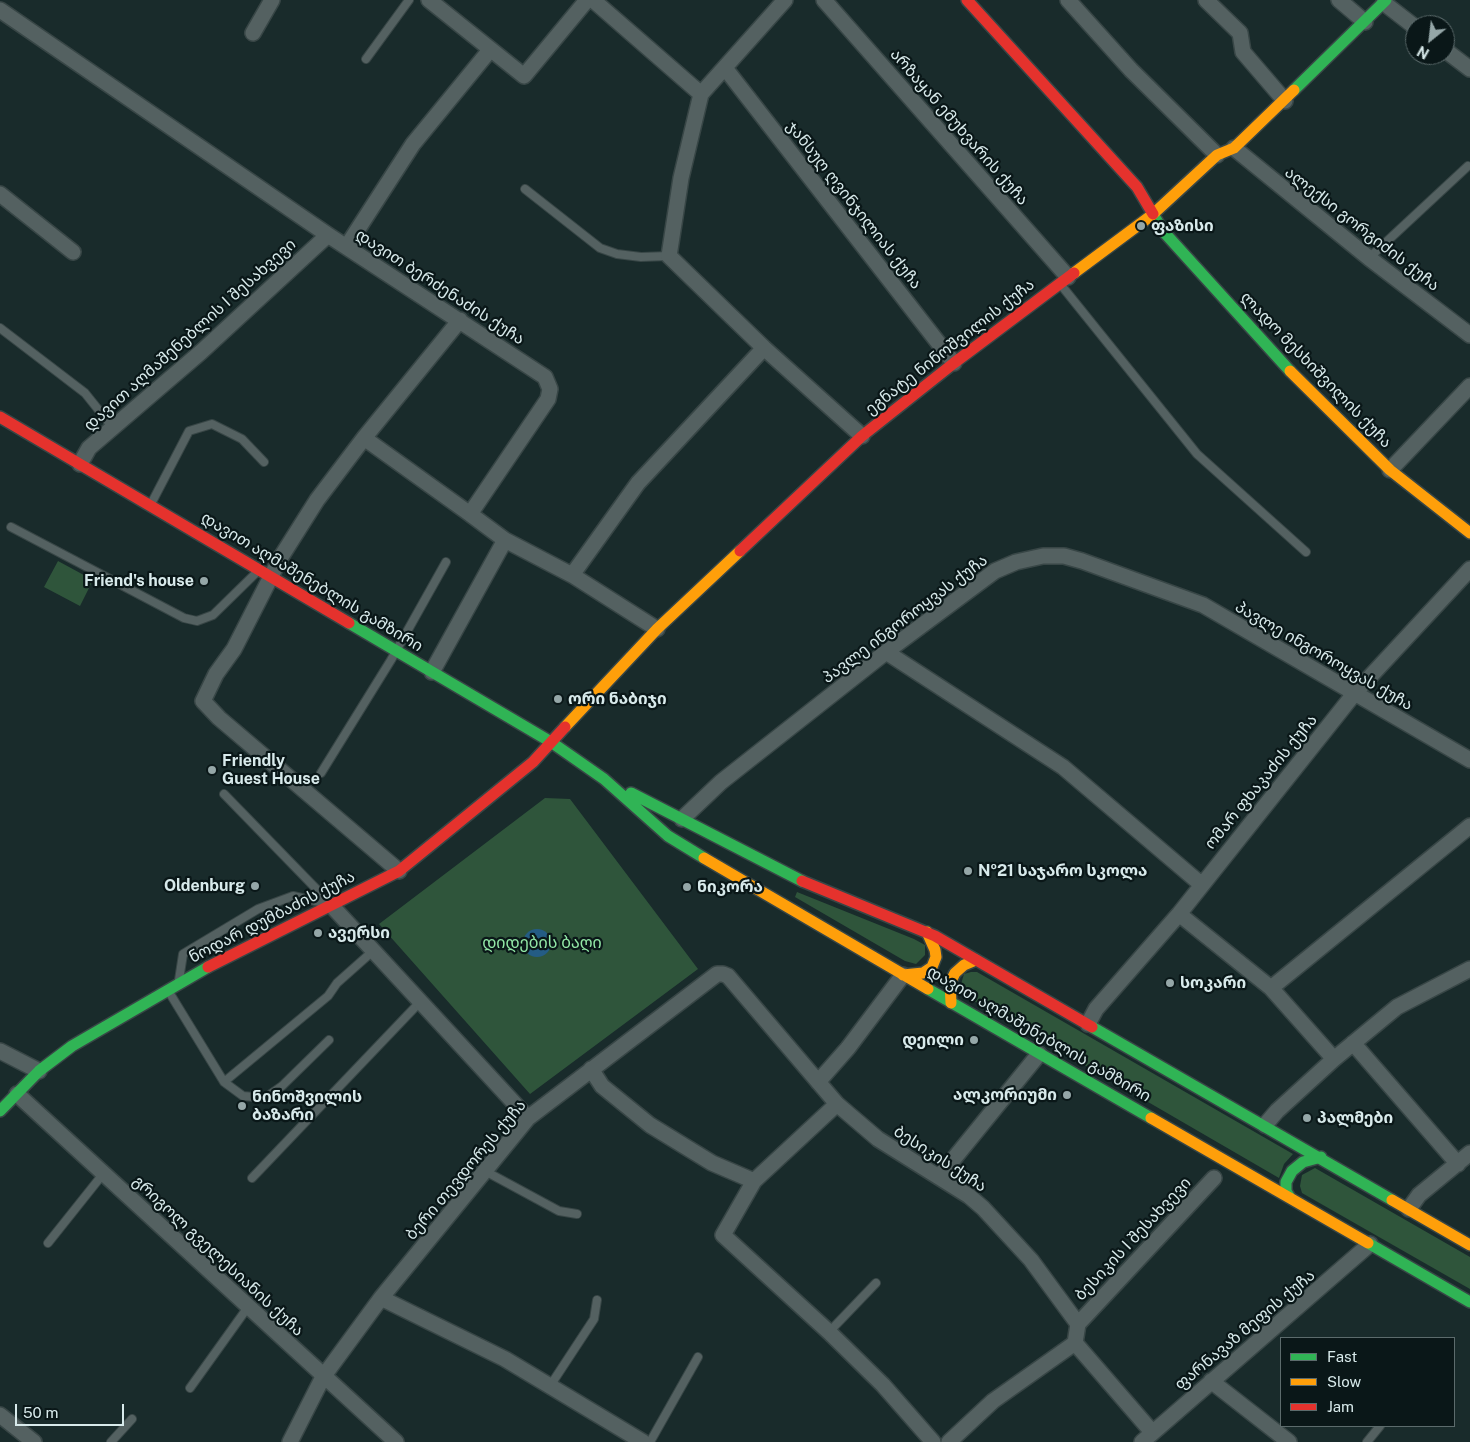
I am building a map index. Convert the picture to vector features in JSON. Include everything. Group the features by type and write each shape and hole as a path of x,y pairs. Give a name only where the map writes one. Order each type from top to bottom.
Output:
{"main road":[{"name":"ლადო მესხიშვილის ქუჩა","path":"967,0 1138,187 1152,215 1163,231 1300,382 1390,470 1470,533"},
{"name":"ეგნატე ნინოშვილის ქუჩა","path":"551,742 657,629 862,436 954,363 1152,215 1216,156 1234,148 1285,101 1385,2"},
{"name":"დავით აღმაშენებლის გამზირი","path":"0,417 551,742 604,779 668,836 727,873 1470,1302"},
{"name":"ნოდარ დუმბაძის ქუჩა","path":"0,1111 39,1071 72,1046 179,984 399,870 533,762 551,742"},
{"name":"დავით აღმაშენებლის გამზირი","path":"604,779 805,883 927,932 1321,1157 1470,1245"},
{"path":"903,976 924,973 932,967 936,957 927,932"},
{"path":"952,1003 950,984 956,973 964,965 976,960"},
{"path":"1288,1196 1286,1182 1292,1172 1304,1162 1321,1157"}],"street":[{"path":"253,32 272,0"},
{"path":"429,0 524,76 587,0"},
{"path":"593,0 701,94"},
{"path":"785,0 701,94 681,178 670,256 764,348 862,436"},
{"name":"არზაყან ემუხვარის ქუჩა","path":"824,0 1064,280"},
{"path":"1068,0 1131,70 1216,156"},
{"path":"1206,0 1240,33 1243,52 1285,101"},
{"path":"1339,0 1365,22"},
{"path":"1385,2 1405,19"},
{"name":"დავით ბერძენაძის ქუჩა","path":"0,10 328,235 545,377 550,389 548,399 470,514"},
{"path":"347,246 413,144 490,50"},
{"path":"1455,58 1470,69"},
{"name":"ჯანსუღ ღვინჯილიას ქუჩა","path":"725,68 954,363"},
{"name":"ალექსი გორგიძის ქუჩა","path":"1234,148 1368,258 1470,335"},
{"path":"0,194 73,252"},
{"name":"დავით აღმაშენებლის I შესახვევი","path":"80,464 89,448 201,352 328,235"},
{"path":"399,870 219,718 202,701 216,674 234,649 265,573 281,557 317,500 364,438 460,320"},
{"path":"572,575 638,483 764,348"},
{"path":"1390,470 1470,386"},
{"path":"364,438 505,540 572,575 657,629"},
{"path":"432,672 505,540"},
{"name":"პავლე ინგოროყვას ქუჩა","path":"682,819 721,782 886,652 995,571 1016,562 1043,556 1064,556 1082,561 1203,605 1470,760"},
{"name":"ომარ ფხაკაძის ქუჩა","path":"1088,1024 1096,1009 1179,914 1354,694 1470,569"},
{"path":"886,652 1063,767 1202,885"},
{"path":"1271,988 1470,826"},
{"path":"331,905 528,1118"},
{"path":"1179,914 1271,988 1334,1059"},
{"path":"1265,1125 1334,1059 1397,1007 1470,970"},
{"name":"ბერი თევდორეს ქუჩა","path":"290,1442 323,1377 381,1298 528,1118 718,974 723,974"},
{"name":"ბესიკის ქუჩა","path":"723,974 728,976 837,1104 878,1139 939,1177 983,1208 1031,1260 1078,1324"},
{"path":"818,1082 848,1048 903,976"},
{"path":"1353,1043 1458,1164"},
{"path":"0,1051 39,1071"},
{"path":"939,1177 1039,1054"},
{"path":"591,1069 602,1086 650,1125 712,1163 754,1181"},
{"name":"გრიგოლ გველესიანის ქუჩა","path":"17,1094 396,1442"},
{"path":"837,1104 754,1181 723,1235 829,1332 883,1385 933,1442"},
{"path":"1409,1209 1419,1195 1470,1153"},
{"name":"ბესიკის I შესახვევი","path":"1078,1324 1214,1178"},
{"name":"ფარნავაზ მეფის ქუჩა","path":"1147,1437 1370,1244"},
{"path":"381,1298 505,1358 643,1442"},
{"path":"949,1442 993,1401 1075,1343 1078,1324"},
{"path":"1075,1343 1147,1437"},
{"path":"1211,1382 1289,1442"},
{"path":"0,1415 34,1442"}],"lane":[{"path":"366,59 409,0"},
{"path":"1368,258 1468,166"},
{"path":"525,189 600,248 617,254 641,257 670,256"},
{"path":"1064,280 1197,454 1306,552"},
{"path":"0,328 85,393 113,428"},
{"path":"150,506 189,431 212,424 242,439 264,462"},
{"path":"12,527 184,618 197,621 213,615 265,573"},
{"path":"321,773 397,651 446,562"},
{"path":"224,794 331,905"},
{"path":"179,984 183,954 258,909 294,896 331,905"},
{"path":"224,1082 328,996 337,983 373,950"},
{"path":"168,990 224,1082 243,1096 265,1098 282,1086 329,1040"},
{"path":"252,1178 420,1002"},
{"path":"485,1171 559,1211 577,1214"},
{"path":"48,1243 103,1174"},
{"path":"829,1332 876,1283"},
{"path":"550,1386 594,1320 597,1300"},
{"path":"190,1388 248,1308"},
{"path":"650,1442 698,1357"},
{"path":"111,1442 132,1419"},
{"path":"1367,1442 1379,1427"}],"green space":[{"path":"58,561 93,580 80,606 44,587"},
{"name":"დიდების ბაღი","path":"545,798 570,799 698,969 530,1094 379,924"},
{"path":"797,892 914,939 925,945 925,955 916,964 905,961 795,897"},
{"path":"977,972 1293,1154 1284,1164 1279,1178 962,994 959,991 964,974"},
{"path":"1315,1168 1470,1257 1470,1289 1302,1193 1300,1186 1302,1175"}],"water":[{"path":"537,929 547,933 551,943 547,953 537,957 527,953 523,943 527,933"}],"traffic: fast":[{"path":"1294,90 1386,0"},
{"path":"1153,214 1163,231 1290,371"},
{"path":"349,623 551,742 604,779 668,836 704,858"},
{"path":"631,793 802,881"},
{"path":"0,1111 39,1071 72,1046 208,967"},
{"path":"928,989 1151,1118"},
{"path":"1092,1027 1392,1200"},
{"path":"1289,1196 1286,1191 1286,1182 1292,1171 1303,1162 1321,1157"},
{"path":"1368,1243 1470,1302"}],"traffic: slow":[{"path":"1074,273 1152,215 1217,155 1234,148 1294,90"},
{"path":"1290,371 1390,470 1470,533"},
{"path":"565,727 657,629 740,551"},
{"path":"704,858 928,989"},
{"path":"903,975 923,973 932,967 936,957 927,932"},
{"path":"951,1003 950,983 955,973 964,965 976,960"},
{"path":"1151,1118 1368,1243"},
{"path":"1392,1200 1470,1245"}],"traffic: jam":[{"path":"967,0 1137,187 1153,214"},
{"path":"740,551 862,436 954,363 1074,273"},
{"path":"0,417 349,623"},
{"path":"208,967 399,871 533,762 565,727"},
{"path":"802,881 935,936 1092,1027"}],"place":[{"name":"ფაზისი","path":"1141,226"},
{"name":"Friend's house","path":"204,581"},
{"name":"ორი ნაბიჯი","path":"558,699"},
{"name":"Friendly Guest House","path":"212,770"},
{"name":"№21 საჯარო სკოლა","path":"968,871"},
{"name":"Oldenburg","path":"255,886"},
{"name":"ნიკორა","path":"687,887"},
{"name":"ავერსი","path":"318,933"},
{"name":"სოკარი","path":"1170,983"},
{"name":"დეილი","path":"974,1040"},
{"name":"ალკორიუმი","path":"1067,1095"},
{"name":"ნინოშვილის ბაზარი","path":"242,1106"},
{"name":"პალმები","path":"1307,1118"}]}
